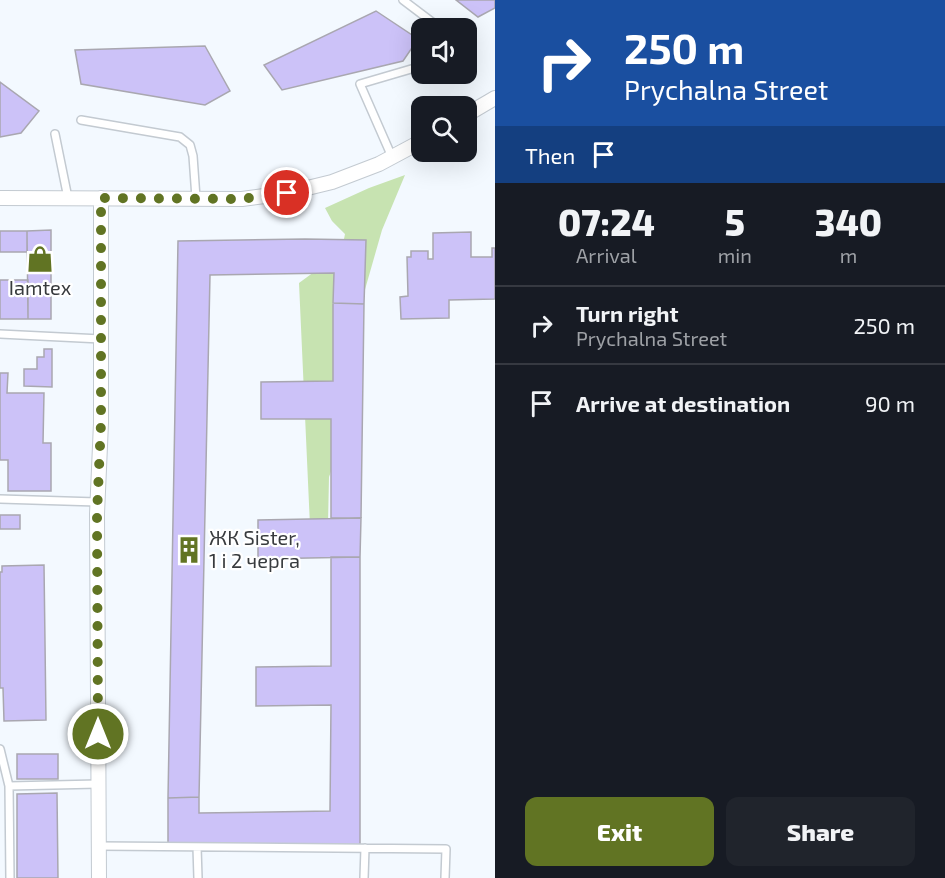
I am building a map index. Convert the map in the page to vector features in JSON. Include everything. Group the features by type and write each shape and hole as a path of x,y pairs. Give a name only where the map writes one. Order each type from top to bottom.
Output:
{"street":[{"path":"477,109 495,98"},
{"path":"0,198 242,199 287,193 332,182 379,165 411,147"},
{"path":"99,878 97,502 101,423 101,198"}],"lane":[{"path":"403,0 427,18"},
{"path":"392,158 360,84 411,70"},
{"path":"81,120 180,137 190,145 196,198"},
{"path":"55,134 68,198"},
{"path":"0,334 101,339"},
{"path":"0,499 97,502"},
{"path":"0,749 9,786 10,878"},
{"path":"9,786 98,784"},
{"path":"99,846 446,849 445,878"},
{"path":"197,847 198,878"},
{"path":"364,848 364,878"}],"green space":[{"path":"405,175 382,230 364,293 338,452 329,477 328,524 311,548 299,283 314,272 340,259 345,234 332,221 325,208"}],"building":[{"path":"456,0 495,0 495,8 478,17"},
{"path":"376,11 411,34 411,49 403,61 282,90 264,65"},
{"path":"205,46 230,91 205,105 81,84 75,50"},
{"path":"0,82 39,111 21,133 0,137"},
{"path":"51,230 51,319 28,319 27,231"},
{"path":"0,231 27,231 27,252 0,252"},
{"path":"471,232 471,257 492,257 492,248 495,248 495,299 449,300 449,318 401,319 400,297 408,296 407,257 411,257 411,251 428,251 428,259 433,259 433,233"},
{"name":"ЖК Sister, 1 і 2 черга","path":"366,240 364,304 333,303 334,273 210,275 199,797 168,798 178,241"},
{"path":"0,280 28,280 28,319 0,319"},
{"name":"ЖК Sister, 1 і 2 черга","path":"333,303 364,304 361,518 331,518 331,419 261,419 261,382 333,381"},
{"path":"44,349 52,349 52,387 24,386 24,369 37,369 37,357 44,357"},
{"path":"0,373 8,373 7,393 44,393 43,443 51,443 51,491 8,491 8,460 0,460"},
{"path":"0,515 20,515 20,529 0,529"},
{"name":"ЖК Sister, 1 і 2 черга","path":"361,518 360,557 258,559 258,520"},
{"name":"ЖК Sister, 1 і 2 черга","path":"331,557 360,557 360,847 168,846 168,798 199,797 199,813 330,811 331,705 256,706 256,667 331,666"},
{"path":"44,565 46,720 4,721 3,688 0,688 0,572 2,572 2,566"},
{"path":"17,754 58,754 58,779 17,779"},
{"path":"57,793 58,878 17,878 17,794"}],"place":[{"name":"Iamtex","path":"40,259"},
{"name":"ЖК Sister, 1 і 2 черга","path":"189,550"}],"route":[{"path":"98,734 97,514 101,423 101,198 242,199 287,193"}]}
